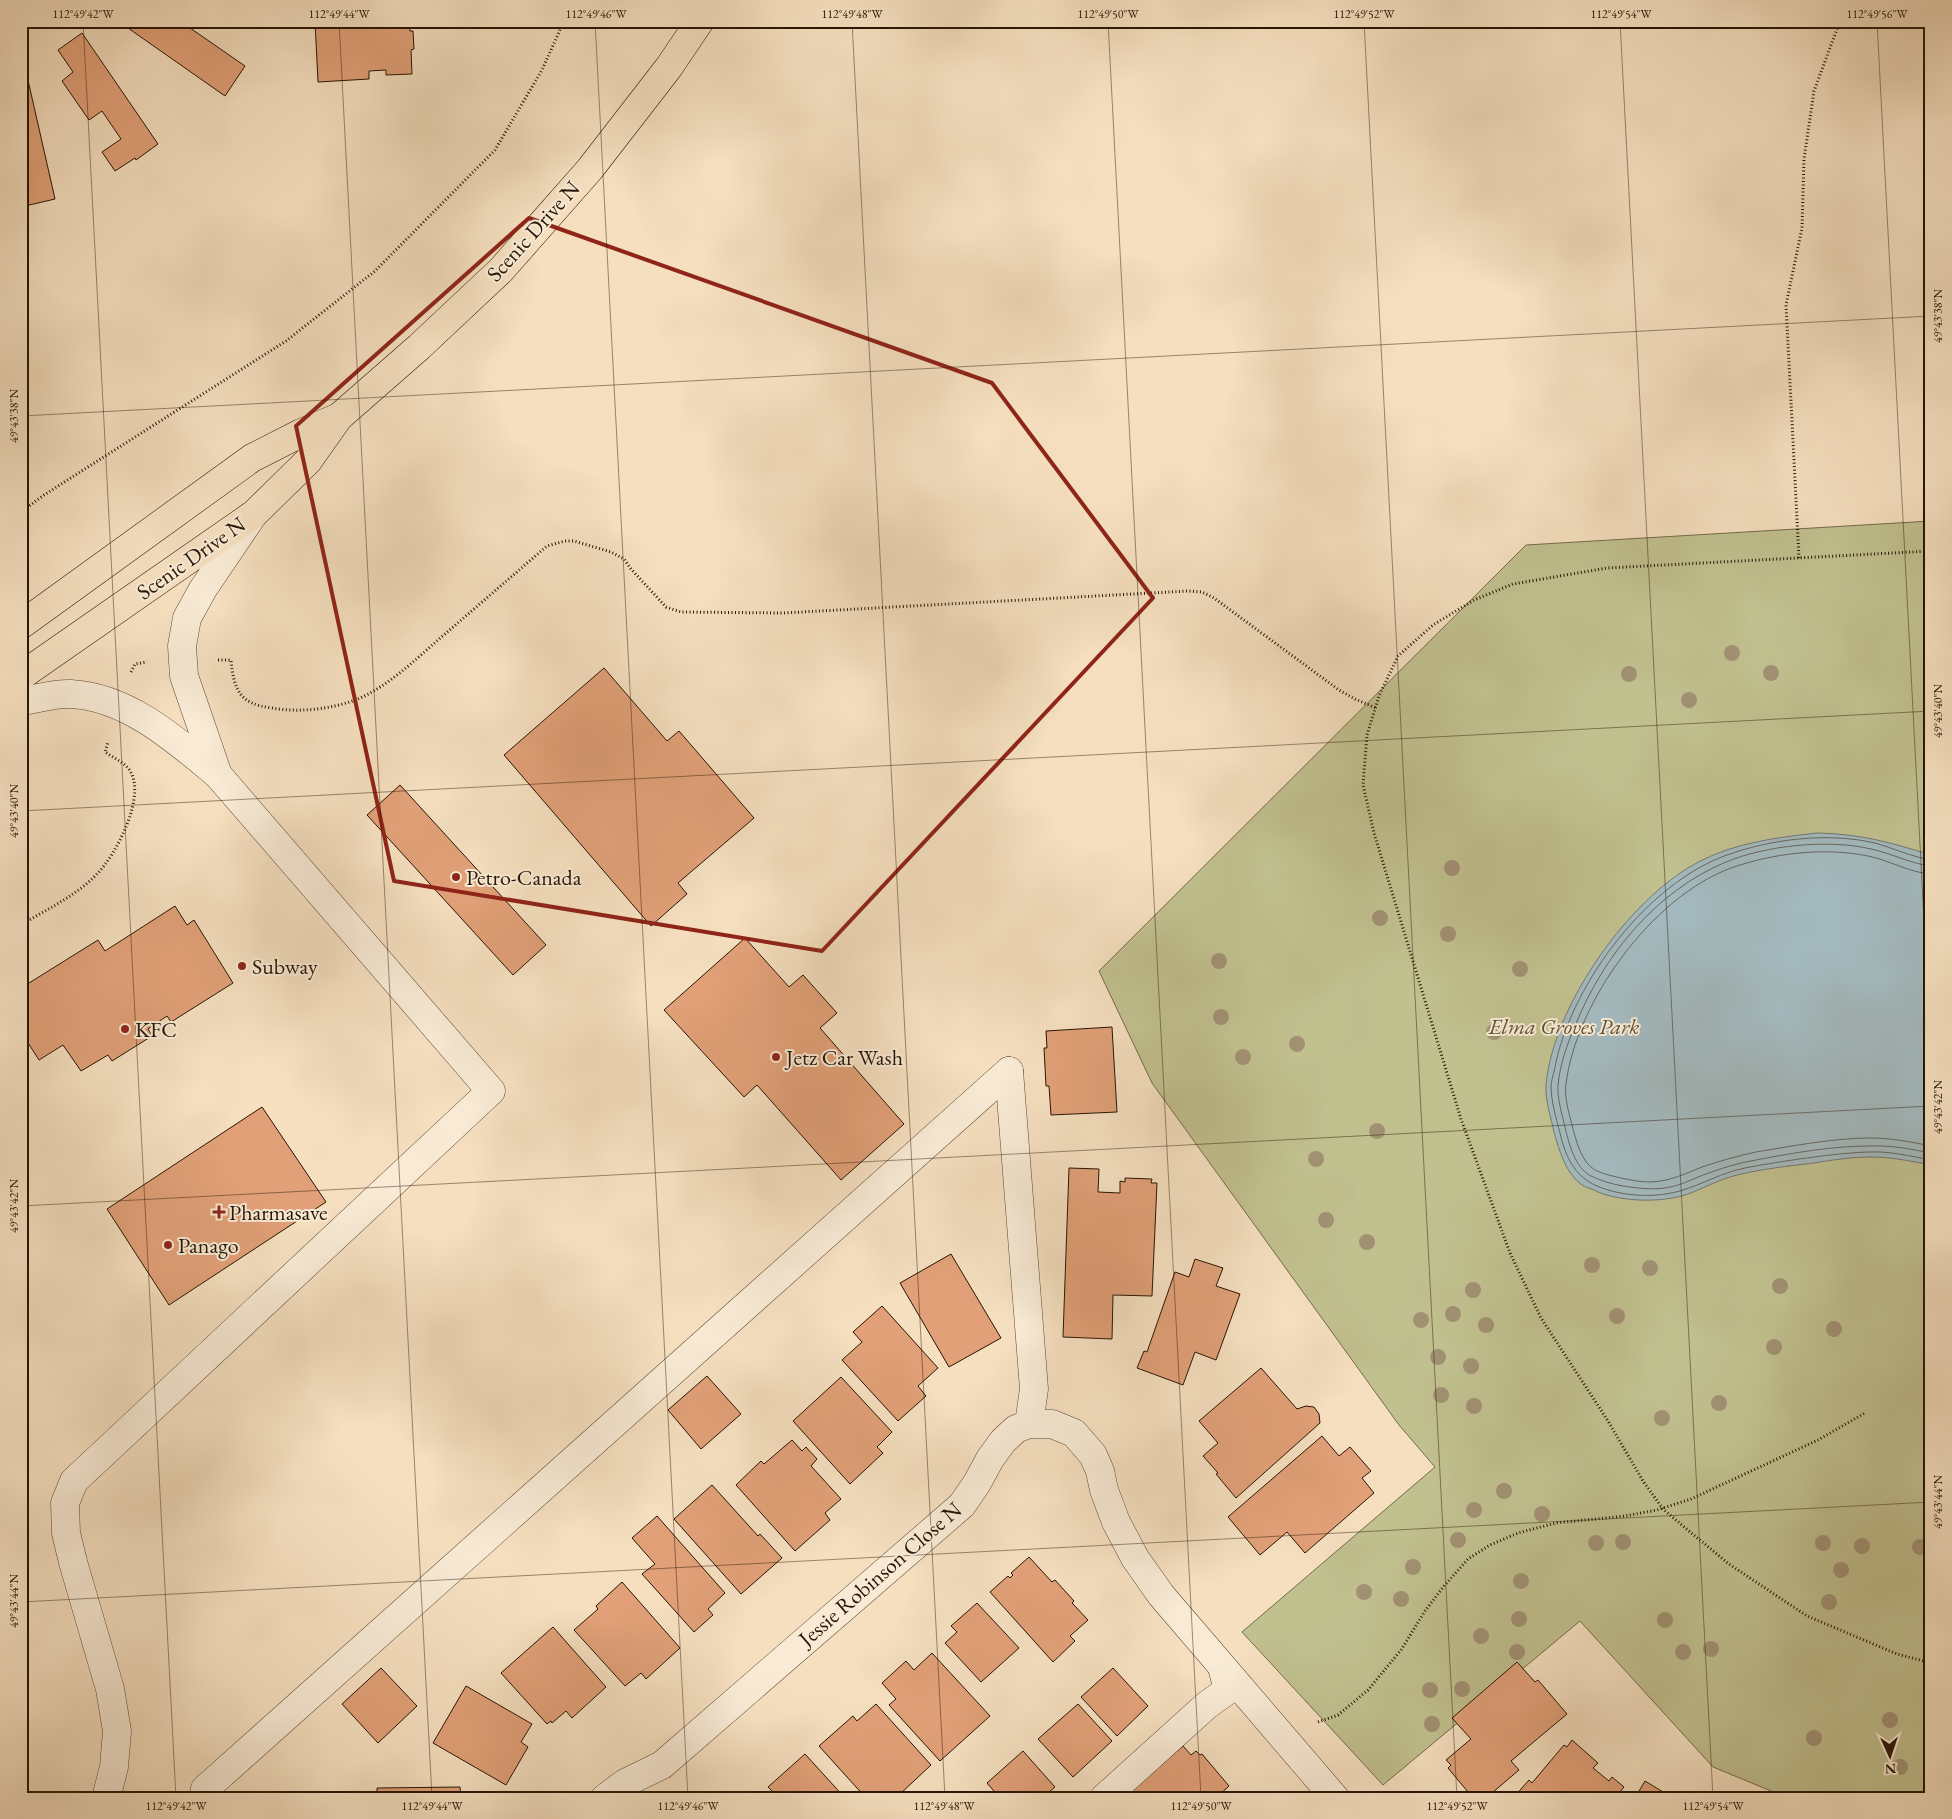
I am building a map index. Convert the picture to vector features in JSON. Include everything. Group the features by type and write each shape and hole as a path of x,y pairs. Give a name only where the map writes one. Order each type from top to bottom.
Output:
{"main road":[{"name":"Scenic Drive N","path":"21,676 254,514 308,461 339,417 501,270 590,169 669,67 700,21"},
{"name":"Scenic Drive N","path":"21,626 252,458 301,433 339,417"}],"street":[{"path":"218,775 184,676 182,660 184,632 187,618 203,589 254,514"},
{"path":"21,700 51,694 72,694 91,697 114,705 170,735 218,775 491,1090 74,1481 65,1504 66,1533 110,1689 117,1730 114,1767 106,1798"},
{"path":"204,1798 205,1789 1009,1071 1034,1389 1029,1424 1052,1424 1063,1427 1074,1433 1084,1443 1093,1455 1100,1471 1110,1508 1116,1522 1135,1558 1161,1596 1335,1798"},
{"name":"Jessie Robinson Close N","path":"605,1798 625,1783 667,1760 962,1505 1003,1441 1016,1429 1029,1424"},
{"path":"1104,1798 1207,1706 1228,1690 1222,1667"}],"path":[{"path":"21,512 44,495 286,341 375,271 495,150 542,70 564,21"},
{"path":"1800,558 1786,305 1802,228 1804,159 1814,90 1840,21"},
{"path":"215,660 231,660 234,684 240,694 247,701 262,707 305,710 344,703 359,698 380,686 413,661 548,546 565,541 574,541 612,552 624,559 631,570 666,608 680,612 783,613 1188,591 1202,592 1214,598 1339,690 1376,708"},
{"path":"1931,551 1607,568 1513,584 1474,600 1433,625 1398,656 1379,696 1367,735 1363,785 1374,833 1461,1119 1510,1254 1541,1318 1663,1509 1730,1564 1807,1616 1897,1654 1931,1663"},
{"path":"128,681 135,664 151,662"},
{"path":"21,925 72,895 98,874 114,853 125,833 131,813 134,793 133,780 128,768 105,752 110,736"},
{"path":"1282,1736 1338,1715 1368,1690 1401,1650 1425,1611 1444,1586 1468,1560 1490,1545 1518,1533 1556,1523 1625,1516 1663,1509 1691,1499 1818,1440 1864,1413"}],"highlighted area":[{"path":"529,218 992,383 1153,598 822,951 394,881 296,426"}],"green space":[{"name":"Elma Groves Park","path":"1931,521 1931,1798 1788,1798 1713,1767 1580,1621 1383,1785 1242,1632 1435,1467 1399,1425 1152,1083 1099,971 1526,545"}],"water":[{"path":"1817,833 1847,835 1875,840 1931,855 1931,1165 1886,1158 1863,1157 1842,1159 1746,1173 1724,1179 1678,1197 1655,1200 1619,1198 1582,1185 1567,1168 1561,1154 1548,1108 1546,1085 1551,1055 1562,1024 1577,993 1595,963 1616,934 1639,908 1688,868 1718,853 1750,843"}],"building":[{"path":"118,21 180,21 245,66 225,96"},
{"path":"315,21 409,21 410,31 413,31 414,49 411,50 412,74 386,75 386,70 369,71 369,79 318,82"},
{"path":"82,33 158,144 136,160 135,158 115,171 102,152 121,139 102,111 89,120 62,81 73,72 58,50"},
{"path":"25,67 55,199 25,206 23,196 21,197 21,68"},
{"path":"604,668 667,741 679,731 754,818 678,883 687,894 651,926 504,755"},
{"path":"400,785 546,945 513,975 367,815"},
{"path":"175,906 187,925 194,920 233,983 171,1022 167,1016 148,1029 152,1036 112,1061 108,1055 81,1071 63,1045 39,1060 21,1032 21,988 98,940 105,951"},
{"name":"Jetz Car Wash","path":"745,938 789,987 803,975 837,1013 820,1028 904,1124 841,1180 757,1085 744,1097 664,1010"},
{"path":"1112,1027 1117,1112 1051,1115 1049,1086 1046,1086 1044,1048 1047,1048 1046,1031"},
{"path":"262,1107 326,1202 169,1305 107,1209"},
{"path":"1069,1168 1099,1169 1098,1192 1120,1193 1120,1181 1125,1182 1125,1178 1152,1179 1151,1183 1157,1183 1152,1296 1113,1295 1112,1339 1063,1337"},
{"path":"951,1254 1001,1338 949,1367 900,1283"},
{"path":"1195,1259 1223,1268 1216,1286 1240,1294 1216,1360 1195,1352 1183,1385 1137,1368 1144,1351 1147,1352 1175,1272 1189,1277"},
{"path":"882,1306 938,1368 918,1386 926,1396 898,1421 842,1360 862,1342 853,1332"},
{"path":"1261,1368 1297,1409 1306,1406 1314,1407 1319,1414 1320,1423 1236,1498 1203,1456 1218,1443 1199,1421"},
{"path":"707,1376 741,1414 701,1449 668,1410"},
{"path":"841,1377 892,1432 877,1447 883,1453 850,1484 793,1421"},
{"path":"1322,1436 1339,1456 1350,1447 1371,1471 1362,1478 1374,1493 1305,1553 1287,1532 1260,1555 1228,1517"},
{"path":"792,1440 802,1451 806,1447 817,1459 811,1466 841,1499 825,1513 830,1520 795,1551 736,1485 761,1461 764,1464"},
{"path":"712,1485 758,1536 760,1534 782,1558 741,1594 674,1519"},
{"path":"657,1516 725,1593 708,1609 713,1615 694,1632 642,1574 655,1564 632,1538"},
{"path":"1029,1557 1052,1582 1055,1580 1074,1601 1072,1603 1088,1620 1070,1636 1075,1641 1053,1662 990,1592 1008,1576 1010,1578 1013,1575 1011,1573"},
{"path":"622,1582 680,1648 646,1679 641,1673 625,1686 574,1630 598,1609 596,1606"},
{"path":"977,1603 1019,1648 981,1682 945,1643 957,1632 951,1626"},
{"path":"553,1627 606,1687 572,1718 566,1711 552,1723 551,1721 547,1724 501,1673"},
{"path":"932,1653 990,1716 940,1761 889,1705 896,1699 882,1683 906,1661 914,1670"},
{"path":"1517,1662 1535,1682 1538,1680 1567,1714 1511,1761 1519,1770 1486,1798 1473,1798 1448,1768 1451,1765 1446,1760 1471,1739 1452,1718"},
{"path":"381,1668 417,1706 378,1743 342,1704"},
{"path":"1113,1668 1148,1706 1117,1736 1081,1697"},
{"path":"466,1686 532,1724 521,1742 528,1747 506,1785 433,1743"},
{"path":"876,1704 931,1765 899,1795 901,1798 866,1798 819,1746 853,1716 857,1721"},
{"path":"1078,1704 1112,1741 1073,1777 1038,1739"},
{"path":"1572,1740 1598,1763 1593,1768 1609,1781 1612,1777 1624,1787 1615,1798 1513,1798 1529,1780 1532,1783 1564,1745 1567,1747"},
{"path":"1183,1746 1191,1755 1196,1751 1200,1755 1202,1754 1229,1786 1216,1798 1122,1798"},
{"path":"1023,1751 1055,1787 1042,1798 1000,1798 987,1783"},
{"path":"805,1754 845,1798 779,1798 768,1787"},
{"path":"1645,1781 1673,1798 1635,1798"},
{"path":"460,1787 461,1798 377,1798 377,1788"}],"place":[{"name":"Petro-Canada","path":"456,877"},
{"name":"Subway","path":"242,966"},
{"name":"KFC","path":"125,1029"},
{"name":"Jetz Car Wash","path":"776,1057"},
{"name":"Pharmasave","path":"219,1212"},
{"name":"Panago","path":"168,1245"}]}
